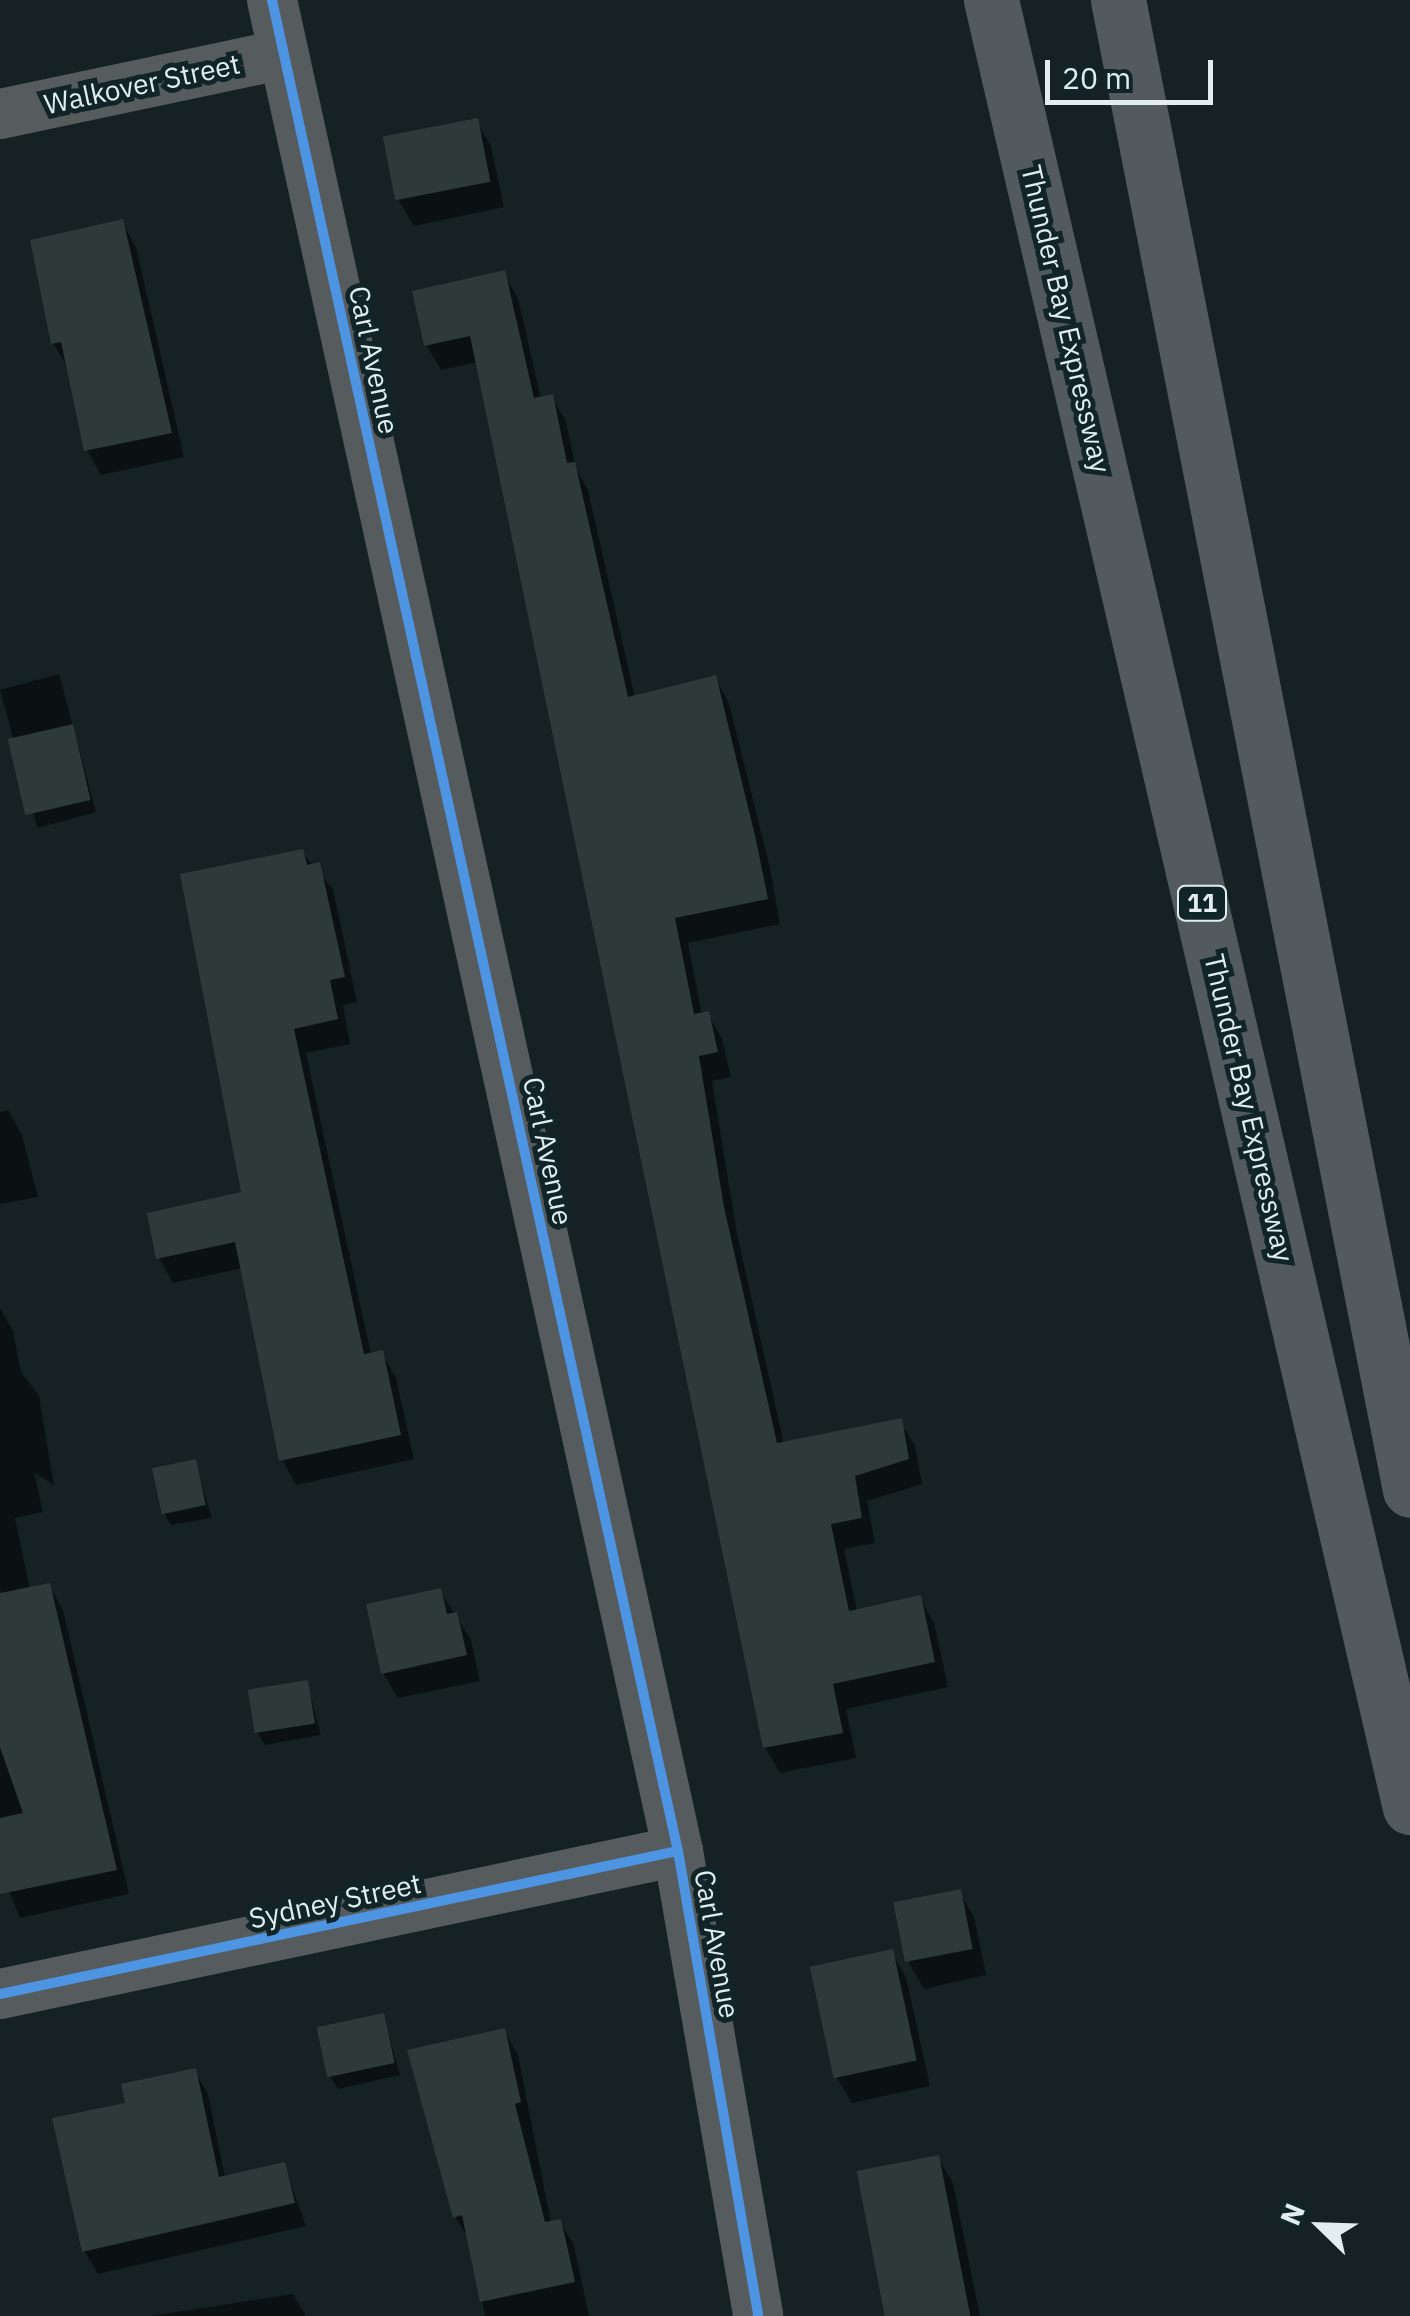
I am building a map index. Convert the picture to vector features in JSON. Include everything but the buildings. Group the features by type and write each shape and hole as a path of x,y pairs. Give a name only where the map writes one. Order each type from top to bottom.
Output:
{"highway":[{"name":"Thunder Bay Expressway","path":"991,0 1410,1807"},
{"path":"1118,0 1410,1490"}],"street":[{"name":"Carl Avenue","path":"272,0 678,1850 758,2316"},
{"name":"Walkover Street","path":"0,114 284,54"},
{"name":"Sydney Street","path":"0,1994 678,1850"}],"cycle path":[{"path":"272,0 678,1851 758,2316"},
{"path":"0,1994 678,1851"}]}
